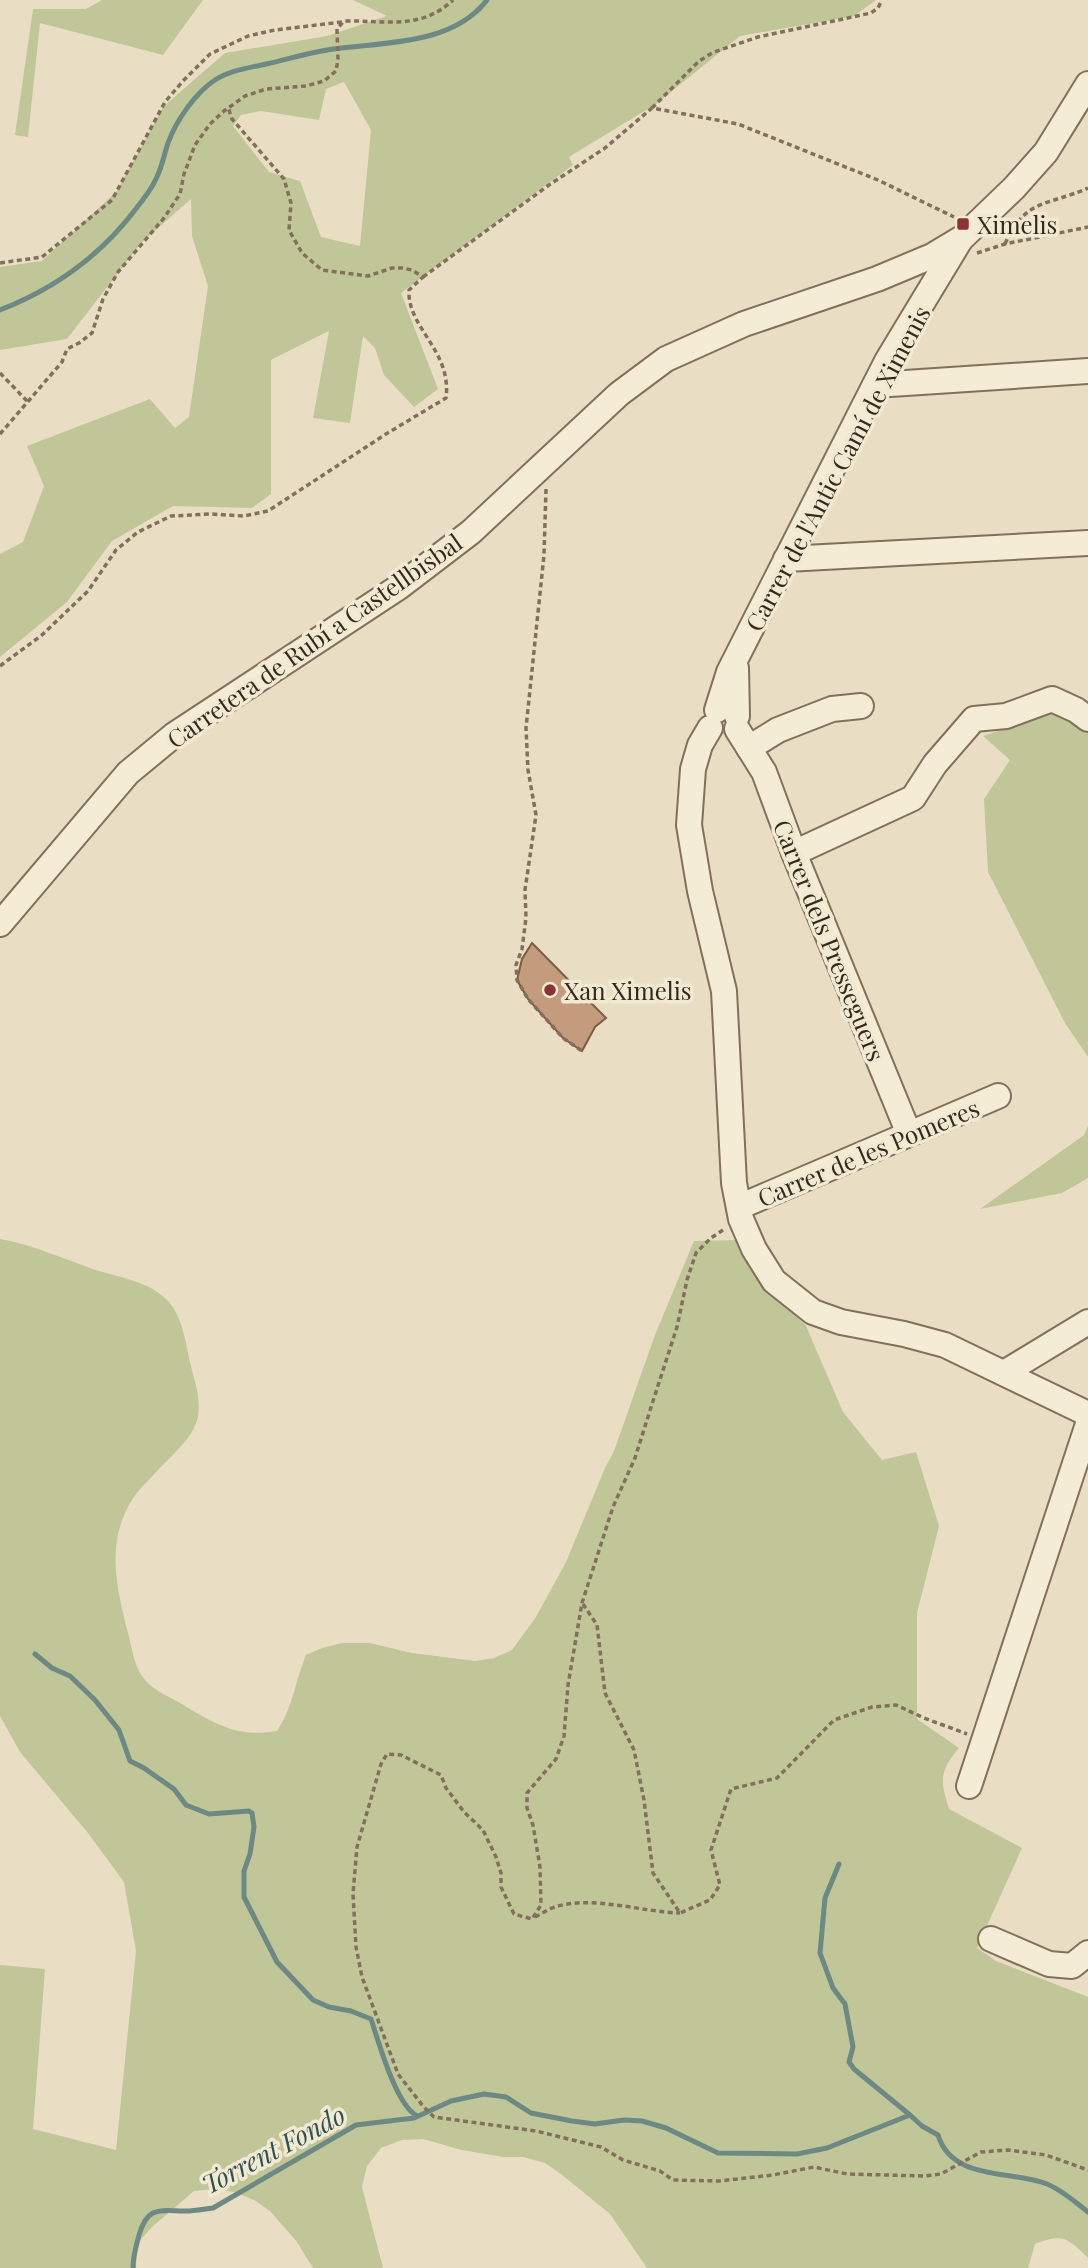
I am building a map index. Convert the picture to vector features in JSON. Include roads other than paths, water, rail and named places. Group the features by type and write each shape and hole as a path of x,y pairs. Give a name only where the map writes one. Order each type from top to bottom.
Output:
{"street":[{"name":"Carretera de Rubí a Castellbisbal","path":"0,924 128,773 152,752 399,587 471,532 619,394 666,359 744,324 877,279 932,256 962,238 1014,188 1046,152 1088,84"},
{"name":"Carrer de l'Antic Camí de Ximenis","path":"729,730 735,662 875,385 962,238"},
{"path":"875,385 1088,371"},
{"path":"786,559 1088,543"},
{"path":"794,853 913,798 935,764 974,719 1006,716 1052,699 1088,719"},
{"path":"861,706 832,709 778,730 729,730 696,761 689,825 700,891 724,991 734,1183 740,1213 754,1249 774,1281 813,1312 841,1322 945,1345 1088,1414"},
{"name":"Carrer dels Presseguers","path":"729,730 764,772 794,853 909,1134"},
{"name":"Carrer de les Pomeres","path":"740,1213 909,1134 998,1096"},
{"path":"1004,1373 1088,1322"},
{"path":"969,1786 1088,1424"},
{"path":"991,1939 1049,1964 1072,1966 1088,1953"}],"waterway":[{"path":"0,310 57,281 107,242 144,199 154,183 168,143 181,117 200,92 215,80 240,70 317,52 416,39 437,33 456,26 473,15 487,0"},
{"path":"35,1654 52,1668 70,1676 95,1700 119,1730 130,1761 174,1789 186,1805 209,1814 252,1813 254,1827 244,1871 244,1897 277,1962 313,2000 371,2019 395,2087 409,2110 417,2116"},
{"path":"839,1864 825,1898 820,1953 833,1988 845,2004 853,2047 849,2062 910,2115"},
{"name":"Torrent Fondo","path":"133,2268 139,2235 151,2214 213,2208 356,2125 414,2118 451,2101 484,2094 506,2097 531,2113 572,2121 595,2124 624,2120 642,2121 666,2128 718,2153 797,2154 827,2148 910,2115 938,2135 945,2150 956,2160 984,2172 1047,2184 1088,2212"}],"place":[{"name":"Ximelis","path":"963,224"},
{"name":"Xan Ximelis","path":"550,990"}]}
